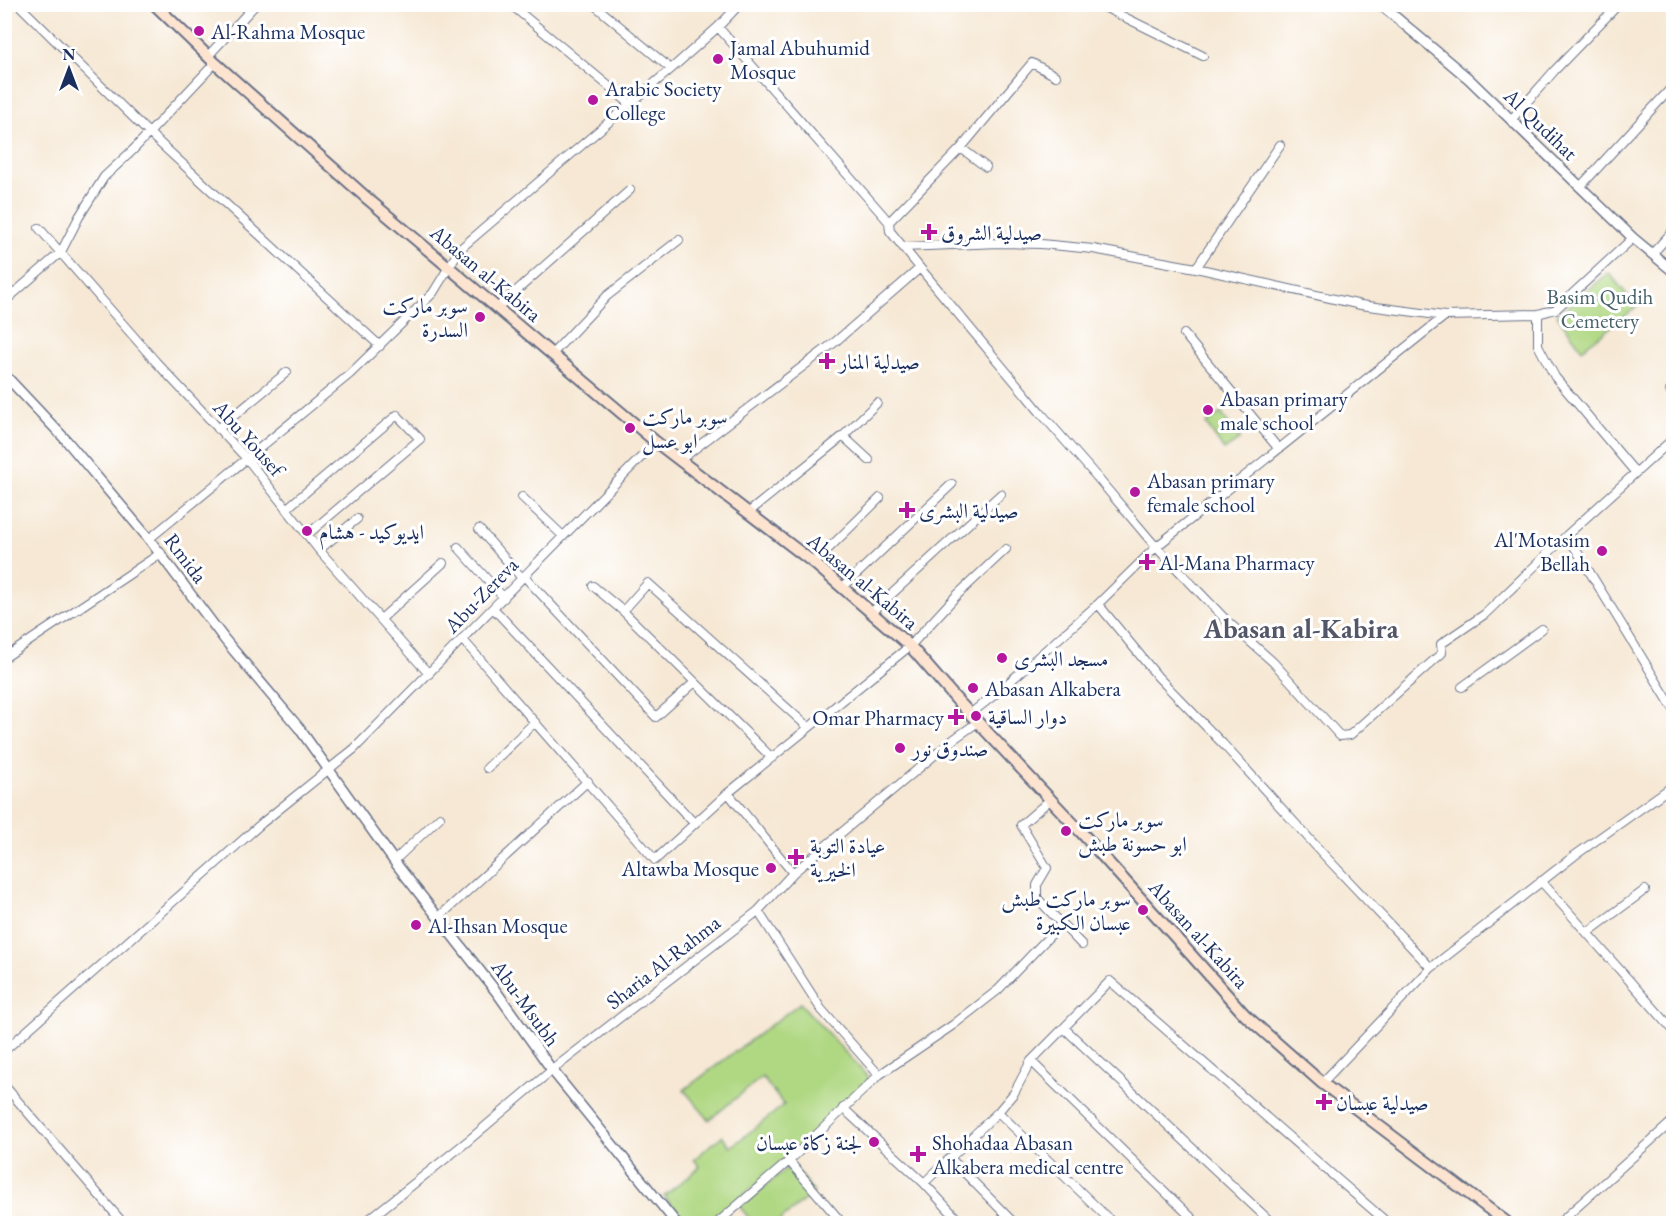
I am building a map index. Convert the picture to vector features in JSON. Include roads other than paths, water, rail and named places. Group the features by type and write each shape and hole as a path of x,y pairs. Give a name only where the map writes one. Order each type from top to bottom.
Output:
{"main road":[{"name":"Abasan al-Kabira","path":"154,4 369,200 656,442 814,562 910,646 1245,1015 1322,1083 1509,1224"}],"street":[{"path":"18,4 149,133 380,346"},
{"path":"4,302 61,252 104,177 149,133 256,4"},
{"path":"510,4 629,103"},
{"path":"593,4 671,69"},
{"path":"149,539 350,374 434,293 460,249 671,69 740,4"},
{"path":"1098,4 1203,56"},
{"name":"Al Qudihat","path":"1380,4 1469,79 1633,238 1674,272"},
{"path":"1511,120 1555,70 1620,4"},
{"path":"718,27 890,222 890,231 920,268 1156,547 1228,622 1273,662 1340,736 1350,735 1365,722 1442,653 1441,644 1485,614 1567,535 1674,438"},
{"path":"890,222 961,148 1032,63 1056,76"},
{"path":"1580,187 1674,85"},
{"path":"1196,268 1280,145"},
{"path":"961,148 986,167"},
{"path":"497,308 630,190"},
{"name":"Abu Yousef","path":"39,228 248,460 320,550 429,674"},
{"path":"1652,254 1674,230"},
{"path":"904,247 999,243 1093,249 1196,268 1361,305 1445,315 1538,314 1556,309 1633,238"},
{"path":"552,354 607,296 679,240"},
{"path":"680,460 835,342 920,268"},
{"path":"1538,314 1538,345 1555,377 1635,472"},
{"name":"Sharia Al-Rahma","path":"363,1224 469,1140 552,1070 758,911 793,873 954,739 998,692 1098,604 1156,547 1445,315"},
{"path":"1184,334 1278,448"},
{"path":"218,429 287,372"},
{"name":"Rmida","path":"4,374 66,440 149,539 225,640 299,728 330,770"},
{"path":"1674,387 1670,391 1674,395"},
{"path":"749,512 843,436 877,403"},
{"path":"286,509 397,415 420,439 308,535"},
{"path":"843,436 869,460"},
{"name":"Abu-Zereva","path":"4,1051 262,823 354,749 656,442"},
{"path":"843,587 952,484"},
{"path":"872,612 1001,494"},
{"path":"522,497 563,536"},
{"path":"814,562 880,498"},
{"path":"320,550 357,519"},
{"path":"479,529 656,717 695,682"},
{"path":"1567,535 1674,710"},
{"path":"458,547 504,598"},
{"path":"463,640 655,860 728,793 910,646 956,596 1006,549"},
{"path":"4,658 160,553"},
{"path":"381,619 443,563"},
{"path":"623,611 648,583 808,727"},
{"path":"593,586 623,611 772,758"},
{"path":"1098,604 1158,677 1431,968"},
{"path":"493,608 694,823"},
{"path":"1462,687 1542,629"},
{"path":"487,768 535,723"},
{"name":"Abu-Msubh","path":"330,770 394,861 498,994 552,1070 677,1224"},
{"path":"439,917 588,781"},
{"path":"1322,1083 1431,968 1541,881 1674,785"},
{"path":"728,793 793,873"},
{"path":"1051,799 1021,825 1047,868 1037,885 1037,898 1082,945"},
{"path":"394,861 440,817"},
{"path":"1541,881 1674,1031"},
{"path":"1587,933 1645,890"},
{"path":"758,911 820,1009 879,1075"},
{"path":"716,1224 789,1161 879,1075 953,1025 998,990 1061,924"},
{"path":"924,1183 998,1112 1014,1093 1031,1061 1110,981 1389,1224"},
{"path":"1065,1028 1273,1224"},
{"path":"1031,1061 1198,1224"},
{"path":"4,1085 124,1224"},
{"path":"843,1108 924,1183 962,1224"},
{"path":"998,1112 1114,1224"},
{"path":"1558,1224 1674,1120"},
{"path":"951,1159 1015,1224"},
{"path":"789,1161 843,1224"}],"place":[{"name":"Al-Rahma Mosque","path":"199,31"},
{"name":"Jamal Abuhumid Mosque","path":"718,59"},
{"name":"Arabic Society College","path":"593,100"},
{"name":"صيدلية الشروق","path":"929,232"},
{"name":"سوبر ماركت السدرة","path":"480,317"},
{"name":"صيدلية المنار","path":"827,361"},
{"name":"Abasan primary male school","path":"1208,410"},
{"name":"سوبر ماركت ابو عسل","path":"630,428"},
{"name":"Abasan primary female school","path":"1135,492"},
{"name":"صيدلية البشرى","path":"907,510"},
{"name":"ايديوكيد - هشام","path":"307,531"},
{"name":"Al'Motasim Bellah","path":"1602,551"},
{"name":"Al-Mana Pharmacy","path":"1147,562"},
{"name":"مسجد البشرى","path":"1002,658"},
{"name":"Abasan Alkabera","path":"973,688"},
{"name":"دوار الساقية","path":"976,716"},
{"name":"Omar Pharmacy","path":"956,717"},
{"name":"صندوق نور","path":"900,748"},
{"name":"سوبر ماركت ابو حسونة طبش","path":"1066,831"},
{"name":"عيادة التوبة الخيرية","path":"796,857"},
{"name":"Altawba Mosque","path":"771,868"},
{"name":"سوبر ماركت طبش عبسان الكبيرة","path":"1143,910"},
{"name":"Al-Ihsan Mosque","path":"416,925"},
{"name":"صيدلية عبسان","path":"1324,1102"},
{"name":"لجنة زكاة عبسان","path":"874,1142"},
{"name":"Shohadaa Abasan Alkabera medical centre","path":"918,1154"}],"district":[{"name":"Abasan al-Kabira","path":"1301,628"}],"park label":[{"name":"Basim Qudih Cemetery","path":"1600,308"}]}
